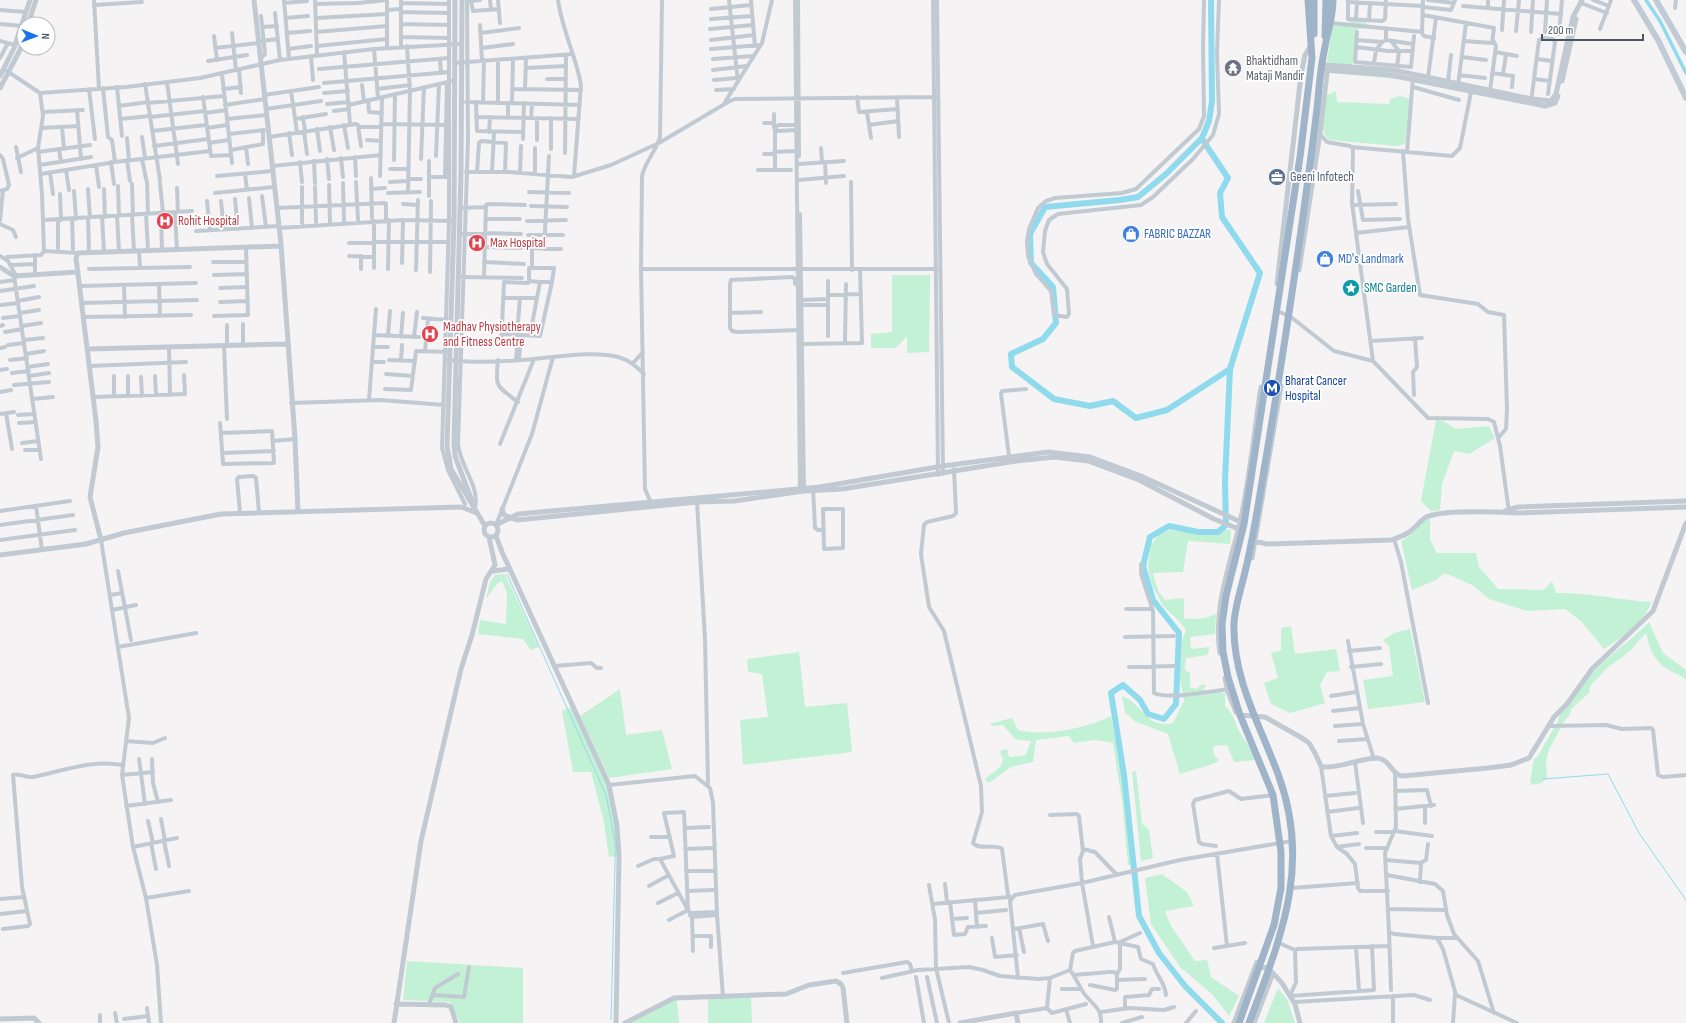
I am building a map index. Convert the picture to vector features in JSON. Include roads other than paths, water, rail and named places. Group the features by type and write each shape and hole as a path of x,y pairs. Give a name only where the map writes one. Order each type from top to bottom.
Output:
{"highway":[{"path":"1308,0 1312,58"},
{"path":"1239,1019 1258,966 1270,939 1281,888 1280,842 1272,795 1229,689 1223,652 1222,624 1276,310 1312,58 1314,0"},
{"path":"1249,1023 1271,971 1279,943 1292,888 1293,841 1285,795 1240,673 1234,650 1234,625 1254,541 1290,316 1297,256 1309,195 1325,67 1324,50 1326,0"},
{"path":"1324,50 1331,23 1333,0"},
{"path":"1297,256 1302,250"},
{"path":"1262,768 1274,763"}],"main road":[{"path":"1634,0 1658,40 1686,98"},
{"path":"1656,0 1685,49"}],"street":[{"path":"25,16 30,0"},
{"path":"31,16 36,0"},
{"path":"94,0 101,89 108,137 112,140 118,216 118,251"},
{"path":"254,0 260,41"},
{"path":"317,55 315,2 358,3 387,0 387,47"},
{"path":"455,0 452,44 449,58 449,178 456,221 461,234 460,277 445,405 447,446 451,470 465,504 475,509"},
{"path":"466,1 480,0"},
{"path":"490,0 490,10"},
{"path":"498,0 500,23"},
{"path":"558,0 562,24 579,72 581,90 574,176"},
{"path":"652,504 645,489 641,269 642,176 646,162 659,143 662,0"},
{"path":"729,0 737,80"},
{"path":"724,104 734,89 737,80 760,45 770,0"},
{"path":"794,0 799,164 798,330 802,344 802,490"},
{"path":"798,0 796,152 799,270 802,300 798,330"},
{"path":"932,0 936,97"},
{"path":"937,0 936,97 940,474"},
{"path":"1204,0 1204,116 1198,129 1136,190 1122,193 1055,198 1041,204 1034,215 1027,241 1028,256 1036,274 1051,291 1054,315 1067,317 1069,314 1067,289 1048,264 1043,252 1045,231 1049,220 1058,214 1141,205 1152,197 1203,147 1216,129 1219,114 1217,53 1219,0"},
{"path":"1423,0 1422,32 1424,36 1434,38"},
{"path":"1385,2 1384,20 1348,19 1348,1 1370,3 1385,2 1451,10 1455,2 1428,0"},
{"path":"1472,6 1473,0"},
{"path":"1488,0 1488,8"},
{"path":"1502,30 1504,0"},
{"path":"1516,30 1519,0"},
{"path":"1531,32 1533,0"},
{"path":"1545,32 1547,0"},
{"path":"1559,34 1562,0"},
{"path":"1593,0 1609,6"},
{"path":"1600,29 1612,0"},
{"path":"1675,8 1676,0"},
{"path":"289,59 284,1 307,1"},
{"path":"466,1 473,11 499,9"},
{"path":"448,320 448,242 462,208 468,102 462,44 466,1"},
{"path":"464,172 462,102 466,1"},
{"path":"1414,77 1531,101 1548,106 1555,103 1558,99 1581,1 1606,13"},
{"path":"94,5 100,2 142,2"},
{"path":"401,46 401,2 449,2 449,38 452,44 454,62 450,81 449,178"},
{"path":"424,2 424,12"},
{"path":"711,9 751,2 755,46"},
{"path":"1356,20 1357,2"},
{"path":"1369,20 1370,3"},
{"path":"1463,6 1561,14"},
{"path":"0,10 26,12"},
{"path":"316,18 401,11 449,13"},
{"path":"275,13 280,60"},
{"path":"1423,15 1494,28 1493,40 1496,44 1489,93"},
{"path":"231,150 263,144 266,108 260,62 262,27 260,16"},
{"path":"286,18 308,16"},
{"path":"711,19 752,16"},
{"path":"1428,77 1436,18"},
{"path":"1331,23 1422,32"},
{"path":"1458,87 1466,23"},
{"path":"0,24 16,25"},
{"path":"401,24 449,25"},
{"path":"480,25 483,61 483,102"},
{"path":"710,29 753,25"},
{"path":"262,27 277,26"},
{"path":"316,32 387,26"},
{"path":"481,33 519,28"},
{"path":"1374,63 1376,50 1384,41 1386,28"},
{"path":"287,33 310,31"},
{"path":"1357,32 1355,62 1374,63 1397,67 1411,67 1414,36"},
{"path":"232,34 242,93"},
{"path":"711,40 754,35"},
{"path":"214,36 217,60"},
{"path":"401,37 449,38"},
{"path":"1531,101 1539,40 1543,38 1553,39 1555,42 1548,94"},
{"path":"317,46 387,39"},
{"path":"215,48 260,41 278,40"},
{"path":"1357,40 1391,41 1413,44"},
{"path":"1464,41 1490,44 1493,40"},
{"path":"1391,41 1399,52 1397,67"},
{"path":"0,42 15,45 0,76"},
{"path":"0,57 8,43"},
{"path":"4,69 40,93 117,88 167,82 222,74 260,62 374,48 462,44"},
{"path":"482,48 514,44"},
{"path":"711,49 760,45"},
{"path":"1282,260 1301,75 1305,55 1311,45"},
{"path":"288,49 311,46"},
{"path":"407,46 410,85 408,192"},
{"path":"1356,46 1376,50 1399,52 1413,51"},
{"path":"374,48 377,89 382,113 380,176"},
{"path":"344,52 350,124"},
{"path":"1495,52 1517,56"},
{"path":"454,62 573,54"},
{"path":"1503,74 1506,54"},
{"path":"208,61 247,55"},
{"path":"565,153 566,55"},
{"path":"1448,82 1451,55"},
{"path":"0,88 16,56"},
{"path":"311,56 313,80"},
{"path":"713,59 753,56"},
{"path":"1462,57 1486,60"},
{"path":"319,70 449,58"},
{"path":"525,89 526,58"},
{"path":"440,59 441,73"},
{"path":"508,117 512,89 512,59"},
{"path":"1537,59 1552,61"},
{"path":"498,60 498,103"},
{"path":"526,68 566,66"},
{"path":"713,70 747,66"},
{"path":"1325,67 1390,75 1428,77 1448,82 1471,92 1489,93"},
{"path":"324,83 449,72"},
{"path":"1492,73 1513,76 1512,87"},
{"path":"222,74 232,163"},
{"path":"1460,75 1485,78"},
{"path":"1414,77 1405,152 1409,227 1420,295 1478,304 1488,312 1504,315 1508,410 1506,429 1498,438"},
{"path":"547,79 566,79"},
{"path":"1534,79 1550,81"},
{"path":"714,80 737,80"},
{"path":"334,111 349,105 450,81"},
{"path":"167,82 178,164"},
{"path":"146,84 160,181 162,250"},
{"path":"436,156 439,84"},
{"path":"377,89 410,85"},
{"path":"362,86 369,112 382,113"},
{"path":"223,89 241,87"},
{"path":"422,159 424,87"},
{"path":"1413,87 1459,100"},
{"path":"117,88 122,136"},
{"path":"225,105 291,91 319,88"},
{"path":"89,89 95,139"},
{"path":"512,89 581,90"},
{"path":"716,90 734,89"},
{"path":"291,91 297,132"},
{"path":"324,93 348,91"},
{"path":"1320,134 1327,142 1351,147 1446,156 1456,153 1460,148 1471,92"},
{"path":"40,93 43,112 38,150 41,174 44,251"},
{"path":"394,160 395,94"},
{"path":"119,106 224,96"},
{"path":"203,97 212,157 231,155"},
{"path":"464,172 505,172 574,176 611,165 659,143 735,99 797,97 936,97"},
{"path":"857,97 859,112 898,109"},
{"path":"897,97 899,137"},
{"path":"266,108 321,101"},
{"path":"462,102 580,105"},
{"path":"476,102 476,131 523,132"},
{"path":"327,104 349,105"},
{"path":"523,139 524,104"},
{"path":"532,104 532,118"},
{"path":"77,110 81,159"},
{"path":"43,112 83,110"},
{"path":"120,119 226,110"},
{"path":"867,112 871,138"},
{"path":"295,119 326,114"},
{"path":"774,114 775,170"},
{"path":"227,119 266,115"},
{"path":"1290,316 1320,134 1319,116"},
{"path":"303,117 307,154"},
{"path":"476,117 579,119"},
{"path":"490,117 494,142 492,172"},
{"path":"537,118 537,140"},
{"path":"551,118 551,149"},
{"path":"869,125 898,121"},
{"path":"764,123 774,126 796,125"},
{"path":"269,137 350,124 357,124 358,127 395,124 450,125"},
{"path":"152,131 228,125"},
{"path":"344,125 348,148"},
{"path":"42,128 78,126"},
{"path":"774,126 778,130 796,130"},
{"path":"60,162 62,127"},
{"path":"330,127 334,150"},
{"path":"358,127 361,146"},
{"path":"317,129 320,151"},
{"path":"229,134 265,130"},
{"path":"265,130 269,137 281,246 291,402 295,439 298,512"},
{"path":"290,134 292,155"},
{"path":"142,137 146,180 148,250"},
{"path":"127,138 132,215 136,251 140,268"},
{"path":"154,146 175,142 229,140"},
{"path":"367,140 381,141"},
{"path":"477,172 479,142 506,144 505,172"},
{"path":"17,158 38,150 61,149 90,145"},
{"path":"520,173 521,146"},
{"path":"16,147 21,172"},
{"path":"1351,147 1353,155 1352,205 1374,360 1425,416 1431,418 1492,420 1494,422 1498,438 1509,511"},
{"path":"246,148 248,164"},
{"path":"535,148 535,174"},
{"path":"821,148 826,183"},
{"path":"41,174 113,162 210,151"},
{"path":"764,154 796,152"},
{"path":"0,155 3,158 9,185 8,188 2,191 0,220"},
{"path":"217,176 245,174 300,162 381,155"},
{"path":"544,249 549,156"},
{"path":"40,165 91,157"},
{"path":"355,157 356,176"},
{"path":"341,158 343,177"},
{"path":"327,159 329,179"},
{"path":"314,161 316,222"},
{"path":"429,161 429,196"},
{"path":"799,164 844,161"},
{"path":"300,162 302,182"},
{"path":"96,165 102,188 104,252"},
{"path":"390,169 408,169"},
{"path":"66,170 69,190"},
{"path":"758,170 791,170"},
{"path":"50,172 53,194"},
{"path":"245,174 247,190"},
{"path":"799,180 844,176"},
{"path":"429,177 449,178"},
{"path":"371,178 374,268"},
{"path":"390,182 421,179"},
{"path":"356,182 358,220"},
{"path":"851,182 852,270"},
{"path":"343,183 344,221"},
{"path":"329,185 330,222"},
{"path":"215,193 274,187"},
{"path":"302,187 302,223"},
{"path":"176,188 177,250"},
{"path":"371,189 385,188"},
{"path":"88,190 89,252"},
{"path":"73,249 74,191"},
{"path":"1358,191 1362,217 1365,221 1400,219"},
{"path":"388,193 420,192"},
{"path":"529,192 569,193"},
{"path":"58,248 60,194"},
{"path":"262,196 266,227"},
{"path":"249,198 252,228"},
{"path":"235,199 238,228"},
{"path":"207,201 210,230"},
{"path":"221,201 224,229"},
{"path":"430,272 431,201"},
{"path":"277,208 330,204 386,203 388,268"},
{"path":"403,204 418,203 416,270"},
{"path":"462,208 486,207 488,204 525,205"},
{"path":"1352,205 1361,206 1396,204"},
{"path":"531,206 567,207"},
{"path":"1353,210 1361,206"},
{"path":"484,278 486,207"},
{"path":"43,220 192,211"},
{"path":"486,219 520,220"},
{"path":"196,231 373,220 456,221"},
{"path":"402,263 403,220"},
{"path":"527,221 566,220"},
{"path":"394,1023 424,826 461,669 472,635 486,579 493,571 495,563 489,537 484,532 485,526 475,509 455,456 451,361 446,352 456,221"},
{"path":"0,224 13,230 16,237"},
{"path":"1356,233 1409,227"},
{"path":"461,234 521,234"},
{"path":"528,235 563,235"},
{"path":"349,243 448,242"},
{"path":"8,261 42,254 44,251 78,253 281,246"},
{"path":"484,247 521,248"},
{"path":"214,316 248,316 246,248"},
{"path":"526,248 561,250"},
{"path":"532,248 532,265"},
{"path":"6,251 8,261 15,277 41,459"},
{"path":"78,253 76,258 94,397 98,447 90,497 101,540 128,715 122,775 133,847 146,898 157,968 161,1023"},
{"path":"35,255 35,274"},
{"path":"0,256 8,261 35,264"},
{"path":"349,256 374,257"},
{"path":"361,256 361,269"},
{"path":"213,262 246,262"},
{"path":"484,262 524,264"},
{"path":"0,267 15,277"},
{"path":"88,269 190,267"},
{"path":"502,334 540,336 554,268 529,268 529,281"},
{"path":"641,269 938,269"},
{"path":"938,269 943,459 940,467"},
{"path":"780,270 780,278"},
{"path":"802,344 862,343 860,270"},
{"path":"0,282 15,277 35,274 78,272"},
{"path":"214,275 247,274"},
{"path":"460,277 522,278"},
{"path":"798,330 733,331 730,328 731,280 780,278 795,279 798,330 802,490"},
{"path":"828,281 828,336"},
{"path":"501,346 504,282 552,282"},
{"path":"530,335 540,282"},
{"path":"80,286 196,283"},
{"path":"159,284 160,316"},
{"path":"845,343 846,284"},
{"path":"124,285 125,316"},
{"path":"0,291 34,286"},
{"path":"220,288 247,287"},
{"path":"802,300 846,294 861,294"},
{"path":"2,305 39,297"},
{"path":"503,298 537,298"},
{"path":"518,360 520,298"},
{"path":"82,303 197,300"},
{"path":"220,302 248,302"},
{"path":"802,305 828,305"},
{"path":"369,400 376,309"},
{"path":"3,318 39,310"},
{"path":"1276,310 1290,316 1334,351 1374,360"},
{"path":"388,336 390,311"},
{"path":"400,336 403,312"},
{"path":"374,335 417,337 417,312"},
{"path":"730,312 761,312"},
{"path":"84,317 191,316"},
{"path":"423,318 448,320"},
{"path":"425,351 428,319"},
{"path":"5,332 41,323"},
{"path":"242,324 243,345"},
{"path":"227,325 225,346 227,418"},
{"path":"4,347 43,338"},
{"path":"1414,395 1413,372 1417,367 1415,338"},
{"path":"1371,341 1422,338"},
{"path":"88,349 287,344"},
{"path":"401,360 402,345"},
{"path":"373,346 388,347"},
{"path":"169,347 170,394"},
{"path":"10,360 44,351"},
{"path":"385,389 411,390 416,351 446,352"},
{"path":"633,364 643,352"},
{"path":"451,361 518,360 602,355 617,357 633,364 644,374"},
{"path":"553,357 532,434 496,525 498,532 496,536 505,569 554,666 609,785 617,826 619,856 616,1023"},
{"path":"500,444 534,359"},
{"path":"389,360 415,362"},
{"path":"498,360 496,380 498,385 518,402"},
{"path":"90,366 186,362"},
{"path":"372,362 384,362"},
{"path":"29,372 48,364"},
{"path":"0,370 7,369"},
{"path":"12,373 49,373"},
{"path":"386,374 413,376"},
{"path":"94,397 184,394 184,375"},
{"path":"114,376 114,396"},
{"path":"128,376 128,396"},
{"path":"155,376 156,395"},
{"path":"142,377 142,396"},
{"path":"14,385 50,382"},
{"path":"1009,456 1000,394 1002,391 1026,389"},
{"path":"0,392 11,390"},
{"path":"33,399 53,397"},
{"path":"291,402 369,400 445,405"},
{"path":"0,414 14,412"},
{"path":"6,413 12,449"},
{"path":"18,416 35,414"},
{"path":"19,424 36,422"},
{"path":"220,423 220,433 223,463 225,465 272,464 275,462 272,432 270,430 220,433"},
{"path":"273,441 295,439"},
{"path":"22,443 38,441"},
{"path":"25,450 40,450"},
{"path":"222,453 274,451"},
{"path":"814,490 1009,456 1054,455 1090,457 1141,476 1216,512 1239,525"},
{"path":"485,526 490,523 496,525 518,514 652,504 802,490 842,489 1054,455 1088,461 1139,480 1214,519 1239,525"},
{"path":"943,459 952,465 954,472 956,513 954,516 927,522 924,525 921,554 929,607 944,631 981,786 982,812 974,843 977,846 999,847 1002,849 1010,898 1024,952"},
{"path":"240,512 237,479 239,477 253,476 256,478 259,512"},
{"path":"652,504 734,501 802,490"},
{"path":"814,490 815,528 818,530 824,530"},
{"path":"0,511 70,501"},
{"path":"1509,511 1518,507 1686,501"},
{"path":"697,502 705,638 708,784 713,803 717,914 723,997"},
{"path":"0,555 86,544 132,532 221,514 240,512 298,512 465,504 475,509"},
{"path":"36,506 42,550"},
{"path":"1254,541 1267,544 1394,539 1403,536 1412,530 1423,518 1430,515 1509,511 1686,507"},
{"path":"502,509 504,515 512,518"},
{"path":"823,509 843,509 843,548 824,549 824,530 823,509"},
{"path":"0,525 73,515"},
{"path":"1321,766 1327,767 1374,759 1384,760 1390,764 1398,775 1408,775 1488,768 1521,762 1529,758 1535,751 1549,726 1592,669 1653,611 1686,523"},
{"path":"0,540 75,530"},
{"path":"489,537 496,536"},
{"path":"1394,539 1401,562 1428,703"},
{"path":"1141,564 1141,574 1152,608 1154,693 1189,694 1229,689"},
{"path":"493,571 505,569"},
{"path":"118,571 130,640"},
{"path":"110,595 122,593"},
{"path":"112,610 136,606"},
{"path":"1126,609 1152,608"},
{"path":"118,647 196,633"},
{"path":"1125,637 1174,636"},
{"path":"1348,641 1363,724 1374,759"},
{"path":"1349,652 1380,648"},
{"path":"554,666 591,663 597,668 601,668"},
{"path":"1352,668 1381,664"},
{"path":"1129,667 1175,666"},
{"path":"1331,696 1356,692"},
{"path":"1333,711 1360,708"},
{"path":"1240,715 1270,719 1309,743 1321,766 1331,836 1336,847 1347,854 1354,864 1358,888 1363,892 1388,891"},
{"path":"1335,726 1363,724"},
{"path":"1549,726 1606,724 1622,729 1651,728 1653,730 1658,775 1686,775"},
{"path":"126,741 157,741 165,738"},
{"path":"1339,741 1367,739"},
{"path":"139,759 145,804"},
{"path":"152,759 153,786 158,802"},
{"path":"1355,762 1363,823"},
{"path":"3,929 29,925 24,897 13,775 15,774 30,777 90,765 110,763 122,765"},
{"path":"122,775 153,772"},
{"path":"1391,990 1386,848 1394,831 1395,772"},
{"path":"609,785 690,776 700,778 708,784"},
{"path":"1395,791 1427,790 1432,805 1395,809"},
{"path":"1216,846 1202,844 1199,842 1194,804 1195,800 1229,791 1241,799 1272,795"},
{"path":"1325,796 1355,793"},
{"path":"126,806 171,800"},
{"path":"1425,806 1425,823"},
{"path":"1327,812 1358,808"},
{"path":"638,866 654,859 674,856 664,813 684,812 687,890 693,951"},
{"path":"1050,815 1078,815 1083,849 1080,859 1082,883 1093,946"},
{"path":"161,819 169,866"},
{"path":"148,821 156,869"},
{"path":"685,828 709,827"},
{"path":"1376,832 1394,831 1432,836"},
{"path":"1331,836 1357,833"},
{"path":"650,837 670,837"},
{"path":"133,847 177,838"},
{"path":"933,904 1010,898 1015,895 1082,883 1151,866 1280,842 1293,841"},
{"path":"1336,847 1359,844"},
{"path":"1386,860 1420,862 1426,860 1428,844"},
{"path":"686,849 712,848"},
{"path":"1366,848 1386,848"},
{"path":"1083,849 1095,852 1116,875"},
{"path":"1217,854 1227,946"},
{"path":"660,859 690,914"},
{"path":"1420,862 1422,865 1420,882"},
{"path":"686,871 713,871"},
{"path":"649,886 669,875"},
{"path":"1387,875 1435,884 1442,891 1446,910 1457,938 1478,961 1494,1013"},
{"path":"1292,888 1358,883"},
{"path":"945,884 955,936 965,934 968,927 986,926"},
{"path":"929,885 935,920 936,968 949,1023"},
{"path":"687,890 713,890"},
{"path":"146,898 189,891"},
{"path":"658,903 678,893"},
{"path":"0,900 24,897"},
{"path":"975,900 977,926"},
{"path":"1388,909 1446,910"},
{"path":"976,914 1006,910"},
{"path":"0,914 27,911"},
{"path":"669,920 690,914 717,914"},
{"path":"1090,985 1115,990 1117,989 1117,974 1120,969 1118,942 1109,917"},
{"path":"952,919 967,918"},
{"path":"1017,929 1043,924 1048,941"},
{"path":"1017,929 1018,978"},
{"path":"1389,932 1394,934 1437,938 1457,938"},
{"path":"1101,1023 1101,1012 1081,988 1070,970 1073,953 1078,949 1118,942 1140,933"},
{"path":"692,936 711,936 711,947"},
{"path":"992,938 995,957 1017,955"},
{"path":"1437,938 1443,949 1457,995 1453,1023"},
{"path":"1118,942 1138,947 1140,959 1153,964 1156,975 1166,986 1166,995"},
{"path":"1214,948 1245,943"},
{"path":"1279,943 1295,950 1389,946"},
{"path":"1290,996 1374,990 1372,946"},
{"path":"1356,947 1359,991"},
{"path":"1290,996 1296,982 1295,950"},
{"path":"843,973 907,962 910,964 912,971"},
{"path":"433,995 464,997 469,966"},
{"path":"1258,966 1271,971 1282,983 1294,1002 1300,1023"},
{"path":"882,978 912,971 936,968 973,968 995,975 1018,978 1050,978 1070,970"},
{"path":"1254,1023 1271,971"},
{"path":"1074,975 1109,972 1114,972 1117,974"},
{"path":"429,1004 437,987 458,974"},
{"path":"927,976 937,1023"},
{"path":"916,977 924,1023"},
{"path":"1047,1008 1050,978"},
{"path":"1117,980 1145,979"},
{"path":"625,1023 672,998 786,994 809,985 836,981 841,984 843,988 847,1023"},
{"path":"1062,989 1081,988"},
{"path":"1125,1009 1125,996 1149,995 1152,989 1159,988"},
{"path":"1294,1002 1414,995 1430,1000"},
{"path":"1457,995 1517,1023"},
{"path":"1393,996 1393,1023"},
{"path":"396,1004 429,1004 451,1007 456,1023"},
{"path":"1047,1008 1052,1013 1086,1004"},
{"path":"1101,1012 1125,1009 1164,1010 1174,1007"},
{"path":"147,1008 149,1023"},
{"path":"960,1023 1047,1008"},
{"path":"1066,1010 1070,1023"},
{"path":"1187,1023 1196,1011"},
{"path":"116,1013 117,1023"},
{"path":"1016,1013 1018,1023"},
{"path":"100,1016 100,1023"},
{"path":"124,1019 148,1016"},
{"path":"1122,1023 1142,1017"},
{"path":"0,1019 34,1018 39,1023"},
{"path":"1234,1023 1239,1019"}],"waterway":[{"path":"1211,0 1212,101 1209,121 1202,138 1166,174 1138,197 1045,207 1030,234 1031,263 1053,287 1056,323 1043,339 1011,354 1012,367 1054,399 1090,406 1113,401 1136,418 1167,410 1230,369 1225,481 1226,525 1218,532 1198,532 1169,526 1150,537 1143,566 1153,600 1179,633 1176,704 1164,719 1148,714 1140,700 1123,685 1111,693 1124,775 1139,916 1159,953 1185,986 1222,1023"},
{"path":"1646,0 1660,21 1686,73"},
{"path":"1202,139 1228,178 1220,193 1222,217 1260,273 1230,369"},
{"path":"507,574 606,795 615,841 611,1020"},
{"path":"1543,779 1608,774 1639,833 1686,900"}],"place":[{"name":"Bhaktidham Mataji Mandir","path":"1233,68"},
{"name":"Geeni Infotech","path":"1277,177"},
{"name":"Rohit Hospital","path":"165,221"},
{"name":"FABRIC BAZZAR","path":"1131,234"},
{"name":"Max Hospital","path":"477,243"},
{"name":"MD's Landmark","path":"1325,259"},
{"name":"SMC Garden","path":"1351,288"},
{"name":"Madhav Physiotherapy and Fitness Centre","path":"430,334"},
{"name":"Bharat Cancer Hospital","path":"1272,388"}]}
